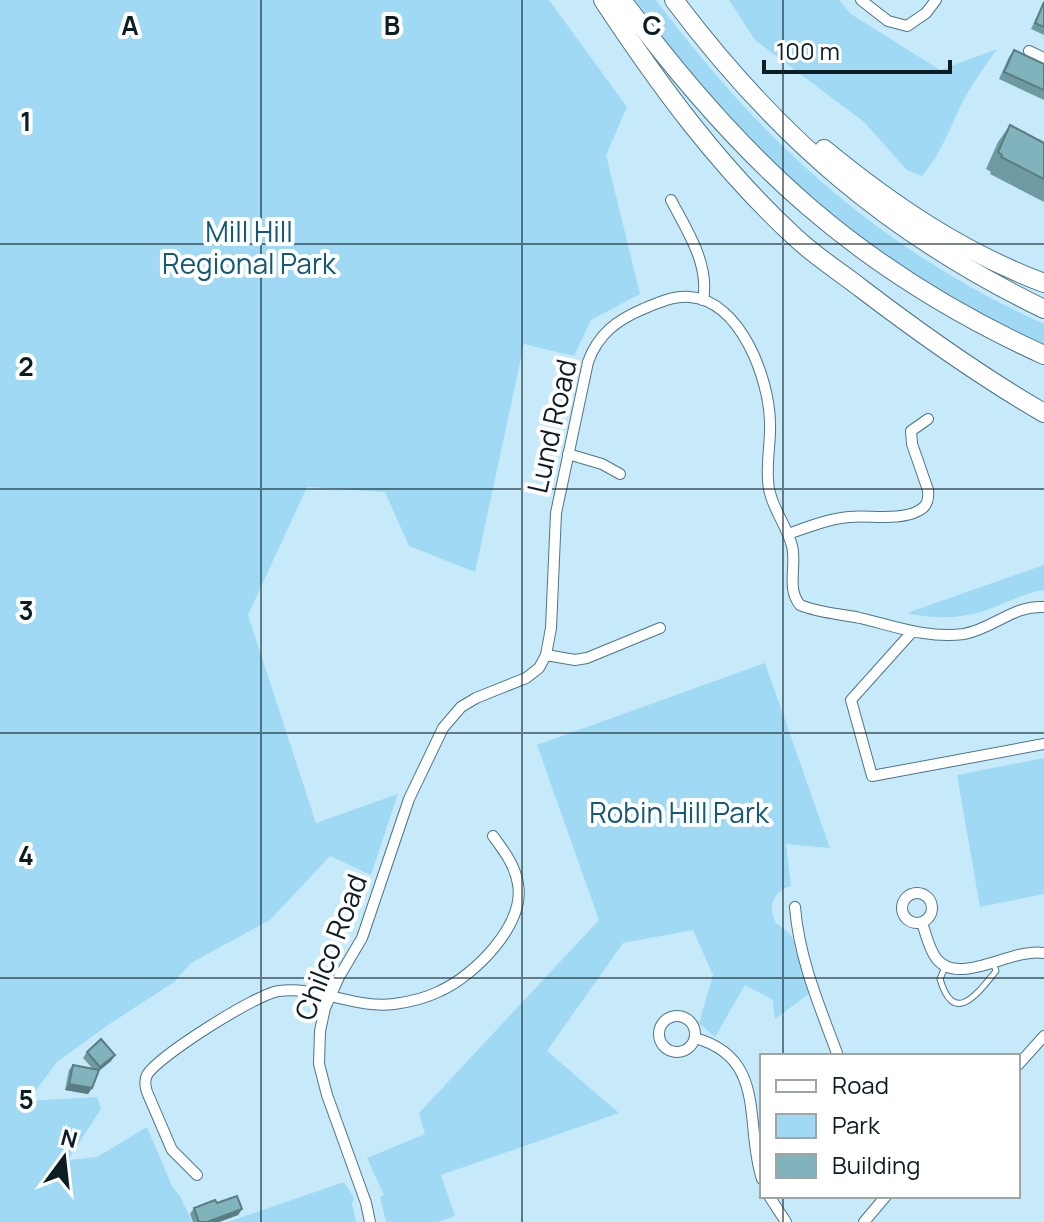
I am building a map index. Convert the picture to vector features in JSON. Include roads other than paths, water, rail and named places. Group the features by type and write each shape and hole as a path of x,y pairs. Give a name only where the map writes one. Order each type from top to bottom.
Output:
{"highway":[{"path":"603,0 689,123 796,238 920,334 994,384 1044,413"},
{"path":"622,0 670,65 732,136 819,218 904,280 950,308 1044,355"},
{"path":"674,0 709,46 771,116 853,191 950,259 1044,309"},
{"path":"709,46 869,186 962,247 1001,267 1044,283"}],"street":[{"path":"861,0 888,21 907,26 926,13 936,0"},
{"path":"1029,51 1044,58"},
{"path":"671,200 698,254 705,290 703,300 725,312 738,327 758,368 770,421 768,486 772,502 788,534 794,558 793,592 800,605 912,632 962,634 983,629 1017,610 1044,607"},
{"name":"Lund Road","path":"546,655 551,628 554,530 588,362 601,337 621,318 674,298 689,296 703,300"},
{"path":"788,534 839,518 904,515 923,509 929,498 928,490 912,444 911,431 928,419"},
{"path":"568,454 602,464 620,474"},
{"path":"546,655 562,659 587,658 660,628"},
{"path":"912,632 851,700 872,776 1044,744"},
{"name":"Chilco Road","path":"370,1222 319,1064 320,1031 330,996 362,938 409,799 443,728 461,707 526,678 539,668 546,655"},
{"path":"197,1175 172,1150 147,1092 145,1082 148,1073 191,1040 260,996 278,991 302,990 367,1004 391,1005 442,991 477,965 513,923 519,886 513,866 493,836"},
{"path":"795,907 797,936 804,961 837,1054"},
{"path":"922,923 933,954 945,967 954,970 967,970 1035,951 1044,953"},
{"path":"1020,1063 1044,1036"},
{"path":"695,1038 722,1049 744,1076 752,1105 754,1154 760,1173"},
{"path":"770,1198 786,1222"},
{"path":"864,1222 884,1198"}],"lane":[{"path":"945,967 940,979 944,992 953,1002 967,1003 973,1000 996,971 993,961"}],"park label":[{"name":"Mill Hill Regional Park","path":"249,247"},
{"name":"Robin Hill Park","path":"679,812"}]}
